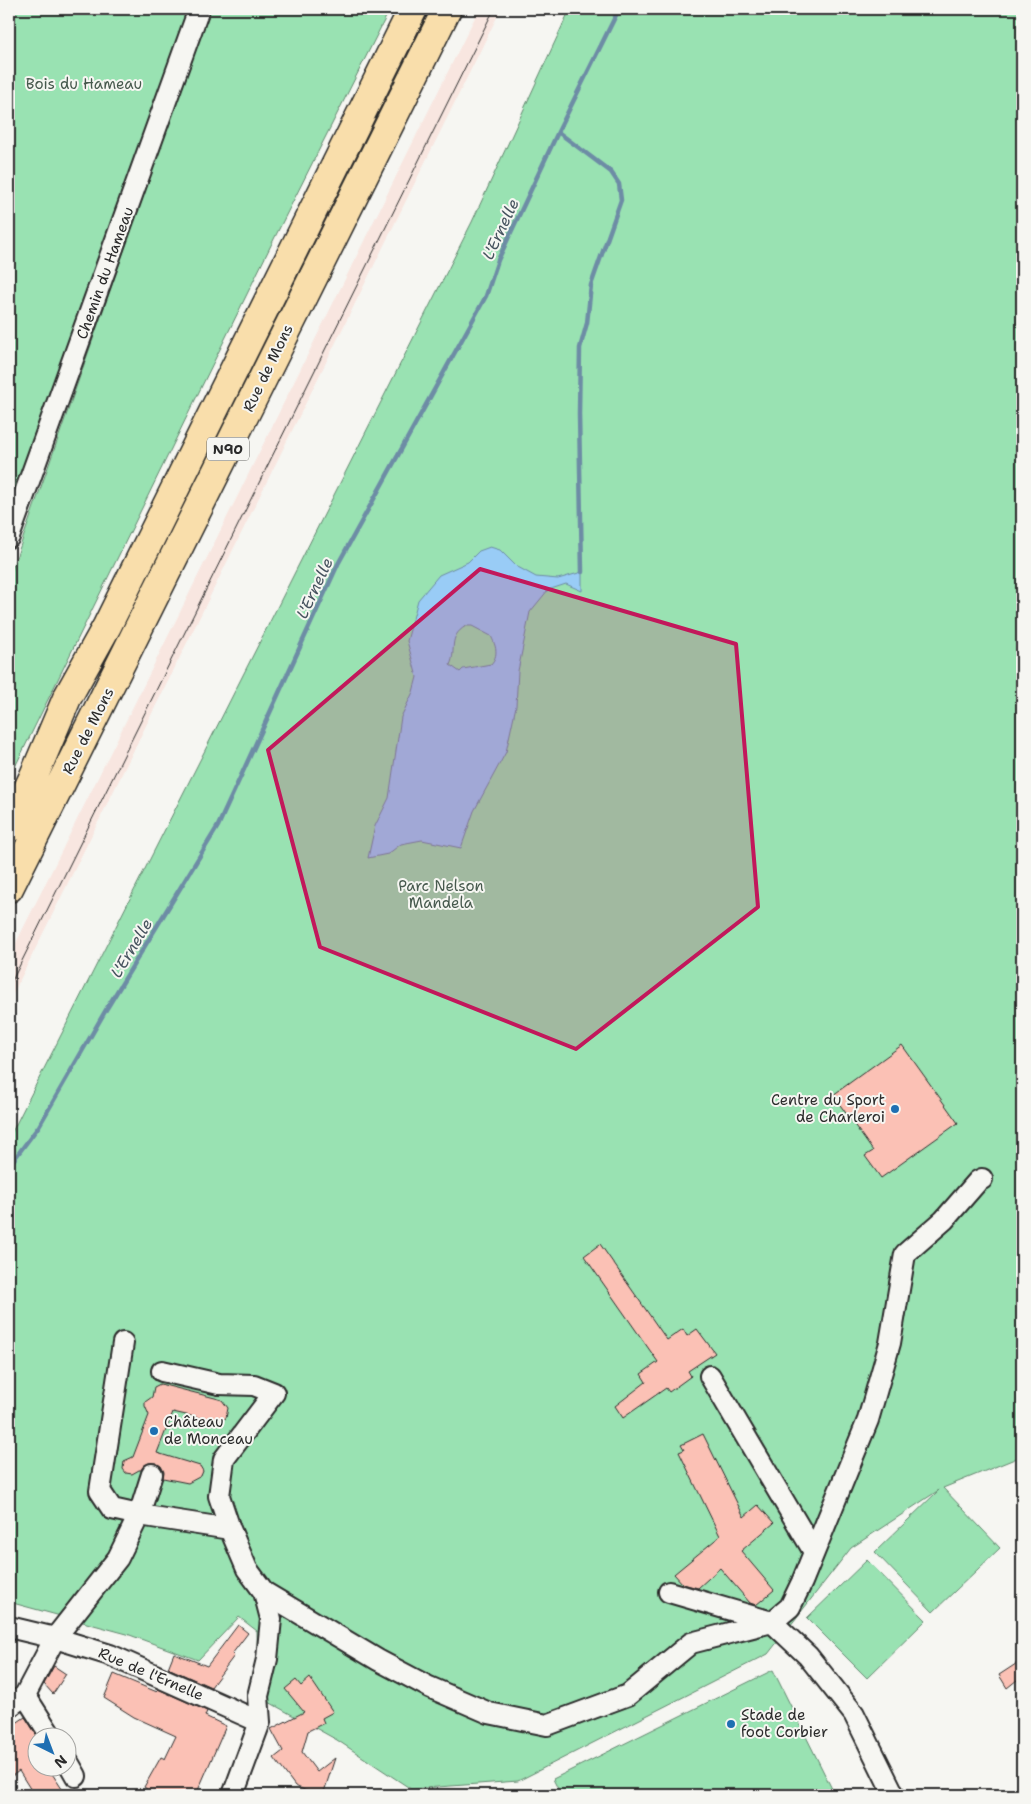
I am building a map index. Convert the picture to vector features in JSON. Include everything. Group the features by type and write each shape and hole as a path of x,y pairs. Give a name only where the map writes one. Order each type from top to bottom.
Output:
{"highway":[{"name":"Rue de Mons","path":"9,828 34,778 67,698 107,626 413,9"},
{"name":"Rue de Mons","path":"9,888 447,9"}],"street":[{"name":"Chemin du Hameau","path":"9,537 200,9"},
{"path":"264,1592 378,1660 429,1687 489,1713 547,1725 628,1695 691,1643 772,1622 790,1607 868,1420 890,1343 905,1254 944,1220 978,1181 982,1179"},
{"path":"123,1343 100,1491 112,1509 230,1529"},
{"path":"162,1371 219,1384 254,1385 274,1393 224,1459 219,1496 230,1529 247,1569 264,1592 271,1619 267,1659 258,1696 260,1722 233,1795"},
{"path":"710,1376 814,1552"},
{"path":"41,1726 17,1701 55,1638 118,1558 139,1515 152,1474"},
{"path":"669,1592 772,1622 808,1656 854,1714 894,1795"},
{"name":"Rue de l'Ernelle","path":"9,1627 110,1654 260,1722"}],"highlighted area":[{"path":"480,569 736,644 758,907 576,1049 320,947 268,750"}],"shaded area":[{"path":"479,9 501,9 9,1002 9,957"}],"green space":[{"name":"Bois du Hameau","path":"9,9 191,9 9,511"},
{"path":"209,9 390,9 275,237 9,779 9,578"},
{"name":"Parc Nelson Mandela","path":"570,9 1022,9 1022,1456 943,1488 1000,1548 933,1612 875,1552 939,1490 851,1548 768,1654 518,1781 411,1789 337,1740 258,1696 257,1631 239,1617 198,1660 127,1634 9,1602 9,1138 472,222"},
{"path":"867,1560 926,1620 867,1678 807,1618"},
{"name":"Stade de foot Corbier","path":"773,1670 835,1795 561,1795 553,1779"}],"water":[{"path":"490,547 500,550 516,566 536,577 558,579 582,572 582,591 566,584 548,590 530,612 518,671 516,706 506,752 474,811 461,848 422,840 401,844 388,854 368,858 375,826 389,798 401,717 413,692 417,677 407,641 418,600 439,575 468,562 479,551","holes":["466,626 472,626 491,636 496,654 491,664 463,669 460,672 450,665 454,639 460,630"]}],"building":[{"name":"Centre du Sport de Charleroi","path":"902,1045 958,1123 881,1178 865,1156 873,1151 833,1095"},
{"path":"600,1244 667,1340 683,1329 687,1336 697,1329 715,1353 688,1371 691,1376 669,1392 666,1388 623,1418 615,1406 646,1382 641,1374 658,1362 584,1256"},
{"name":"Château de Monceau","path":"160,1384 222,1400 228,1408 226,1418 217,1422 173,1412 157,1453 200,1466 203,1471 201,1476 188,1483 163,1478 164,1472 161,1466 155,1463 149,1463 141,1470 132,1474 126,1473 123,1469 124,1461 133,1457 149,1415 145,1402 152,1397 154,1387"},
{"path":"703,1434 744,1517 758,1505 774,1523 741,1551 774,1590 756,1605 750,1603 720,1568 698,1588 683,1584 674,1574 720,1536 679,1452 684,1450 681,1445"},
{"path":"238,1625 248,1633 211,1687 168,1668 174,1653 207,1666"},
{"path":"1022,1660 1022,1676 1007,1688 999,1675"},
{"path":"54,1666 66,1674 53,1694 44,1684"},
{"path":"114,1674 157,1692 158,1689 207,1711 205,1716 226,1726 196,1795 145,1795 148,1790 144,1787 161,1757 165,1759 176,1736 134,1717 104,1698"},
{"path":"310,1678 333,1712 322,1718 324,1723 308,1731 302,1752 317,1772 335,1758 323,1795 308,1795 309,1792 295,1786 274,1758 283,1751 271,1729 304,1712 285,1689 296,1680 301,1686"},
{"path":"25,1717 31,1726 28,1726 28,1776 54,1776 66,1795 34,1795 19,1771 9,1778 9,1728"}],"waterway":[{"name":"L'Ernelle","path":"9,1166 39,1126 107,1008 218,826 338,564 486,296 498,260 558,132 619,9"},
{"path":"558,132 611,172 619,184 621,200 591,285 587,323 580,348 579,414 582,572"}],"tram line":[{"path":"9,987 494,9"}],"place":[{"name":"Centre du Sport de Charleroi","path":"895,1109"},
{"name":"Château de Monceau","path":"154,1431"},
{"name":"Stade de foot Corbier","path":"731,1724"}]}
